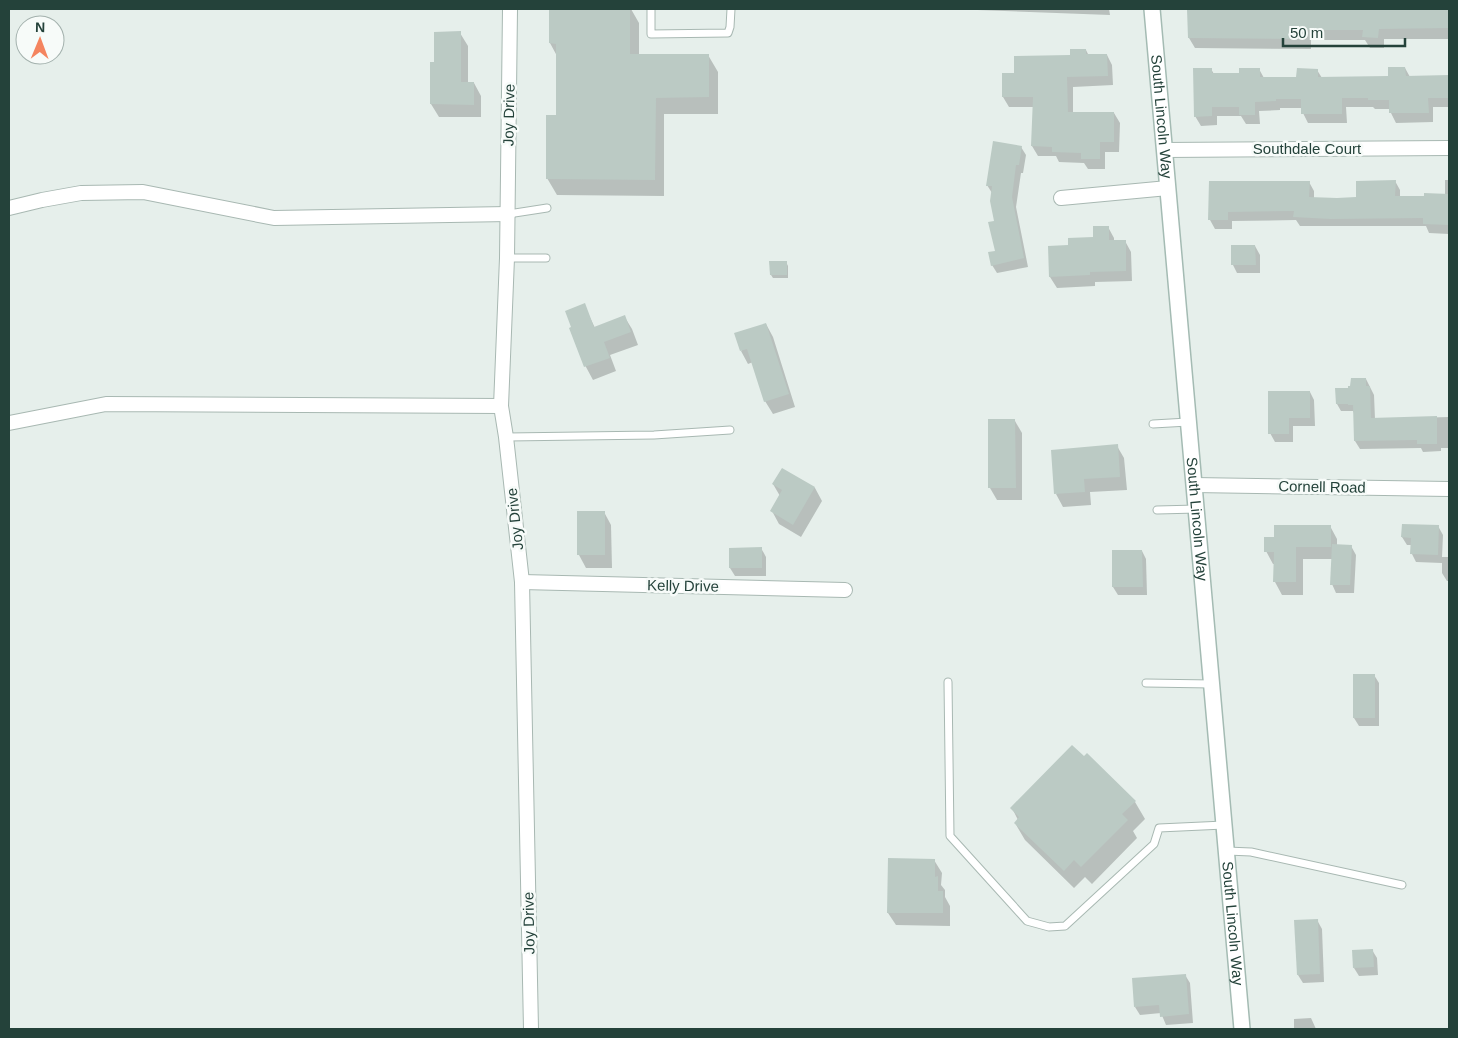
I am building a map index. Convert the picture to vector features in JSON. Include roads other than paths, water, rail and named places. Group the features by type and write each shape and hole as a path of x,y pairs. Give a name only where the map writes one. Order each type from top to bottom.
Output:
{"main road":[{"name":"South Lincoln Way","path":"1152,9 1242,1029"}],"street":[{"name":"Joy Drive","path":"510,9 508,214 501,406 522,582 531,1029"},
{"name":"Southdale Court","path":"1164,150 1449,148"},
{"path":"1061,198 1168,188"},
{"path":"9,208 42,200 81,194 144,192 274,218 508,214"},
{"path":"9,423 106,404 501,406"},
{"name":"Cornell Road","path":"1194,485 1449,488"},
{"name":"Kelly Drive","path":"522,582 845,590"}],"lane":[{"path":"651,9 651,34 669,34 728,33 731,9"},
{"path":"508,214 547,208"},
{"path":"507,258 546,258"},
{"path":"1153,424 1189,422"},
{"path":"506,437 654,435 730,430"},
{"path":"1157,510 1197,509"},
{"path":"948,682 950,836 1027,921 1049,927 1065,926 1154,844 1159,828 1224,825"},
{"path":"1146,683 1212,684"},
{"path":"1227,851 1251,852 1402,885"}]}
